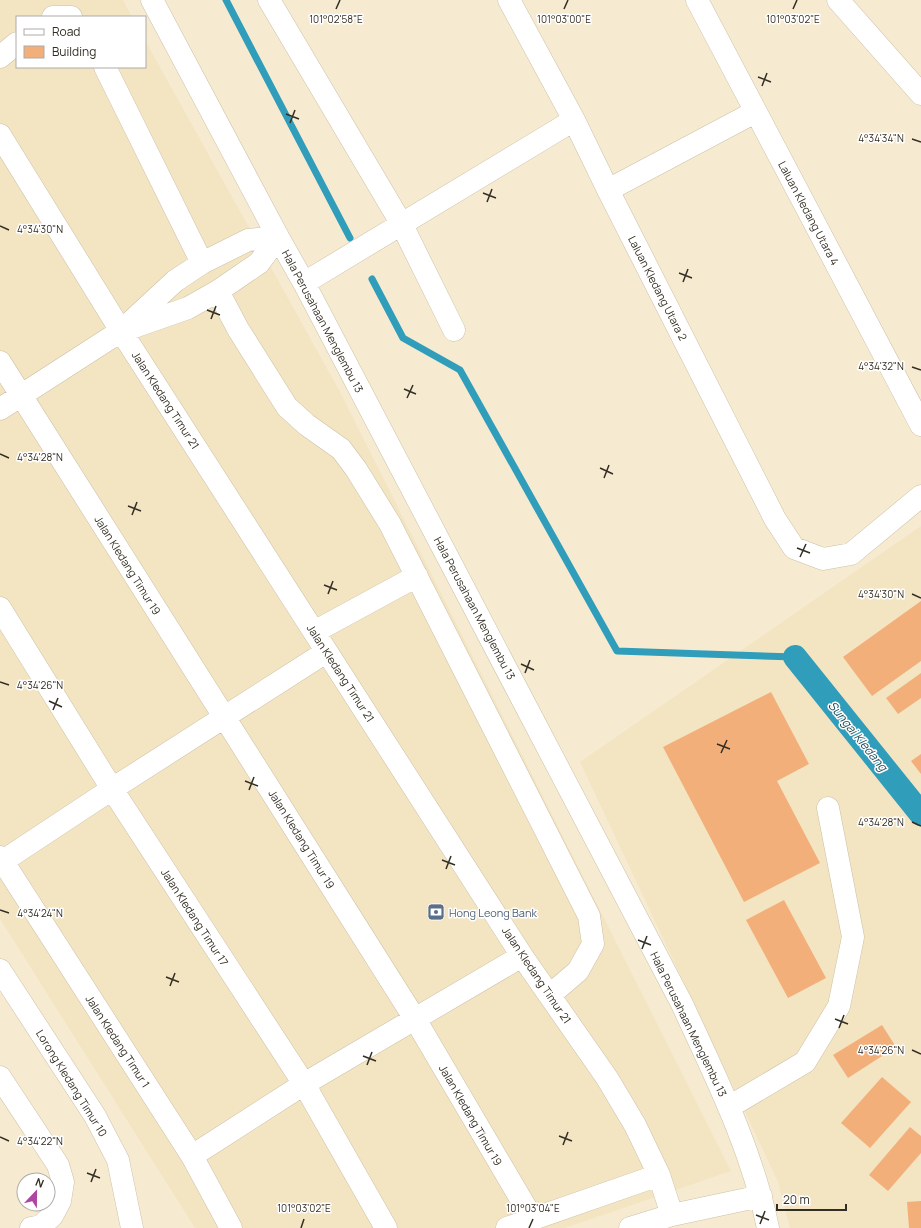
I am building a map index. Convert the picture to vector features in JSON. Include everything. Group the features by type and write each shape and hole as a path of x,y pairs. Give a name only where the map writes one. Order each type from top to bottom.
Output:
{"street":[{"name":"Hala Perusahaan Menglembu 13","path":"152,0 278,237 304,282 682,1004 729,1107 746,1149 762,1196 768,1228"},
{"path":"268,0 401,223 454,330"},
{"name":"Laluan Kledang Utara 2","path":"509,0 574,120 775,519 794,548 823,559 851,554 921,496"},
{"path":"838,0 921,94"},
{"name":"Laluan Kledang Utara 4","path":"699,1 921,425"},
{"path":"0,57 16,44"},
{"path":"105,68 202,263"},
{"path":"608,190 756,112"},
{"path":"304,282 574,120"},
{"name":"Jalan Kledang Timur 21","path":"0,135 121,331 326,652 522,956 607,1078 635,1125 659,1175 672,1215"},
{"path":"0,409 121,331 175,281 202,263 248,240 278,237"},
{"path":"121,331 188,308 218,291 259,263 278,237"},
{"path":"218,291 238,329 287,407 307,425 341,450 356,469 390,524 589,916 593,944 578,971 550,995"},
{"name":"Jalan Kledang Timur 19","path":"0,362 415,1019 532,1218"},
{"path":"314,632 417,576"},
{"name":"Jalan Kledang Timur 17","path":"0,608 112,789 304,1084 386,1228"},
{"path":"1,860 326,652"},
{"path":"729,1107 805,1062 839,1006 853,937 828,808"},
{"name":"Jalan Kledang Timur 1","path":"1,860 192,1156 231,1228"},
{"path":"192,1156 304,1084 522,956"},
{"name":"Lorong Kledang Timur 10","path":"0,970 95,1116 118,1160 132,1228"},
{"path":"0,1077 58,1165 63,1182 60,1201 52,1216 36,1227"},
{"path":"507,1228 532,1218 659,1175"},
{"path":"630,1228 672,1215 762,1196"}],"shaded area":[{"path":"0,0 123,0 131,16 16,16 16,68 146,68 146,42 340,392 731,1171 565,1228 195,1228 0,919"},
{"path":"921,526 921,1228 790,1228 778,1182 580,762"}],"building":[{"path":"921,601 921,661 872,696 843,657"},
{"path":"921,673 921,698 898,714 886,698"},
{"path":"771,692 809,764 777,781 820,863 744,902 663,747"},
{"path":"921,754 921,774 911,761"},
{"path":"784,900 826,978 788,998 746,920"},
{"path":"882,1025 896,1047 848,1078 833,1055"},
{"path":"882,1077 911,1102 870,1148 841,1123"},
{"path":"910,1127 921,1136 921,1153 888,1191 869,1175"},
{"path":"921,1201 921,1228 909,1228 907,1202"}],"waterway":[{"path":"226,0 350,238"},
{"path":"372,279 403,338 460,370 617,651 795,657"},
{"name":"Sungai Kledang","path":"795,657 921,814"}],"place":[{"name":"Hong Leong Bank","path":"436,912"}]}
